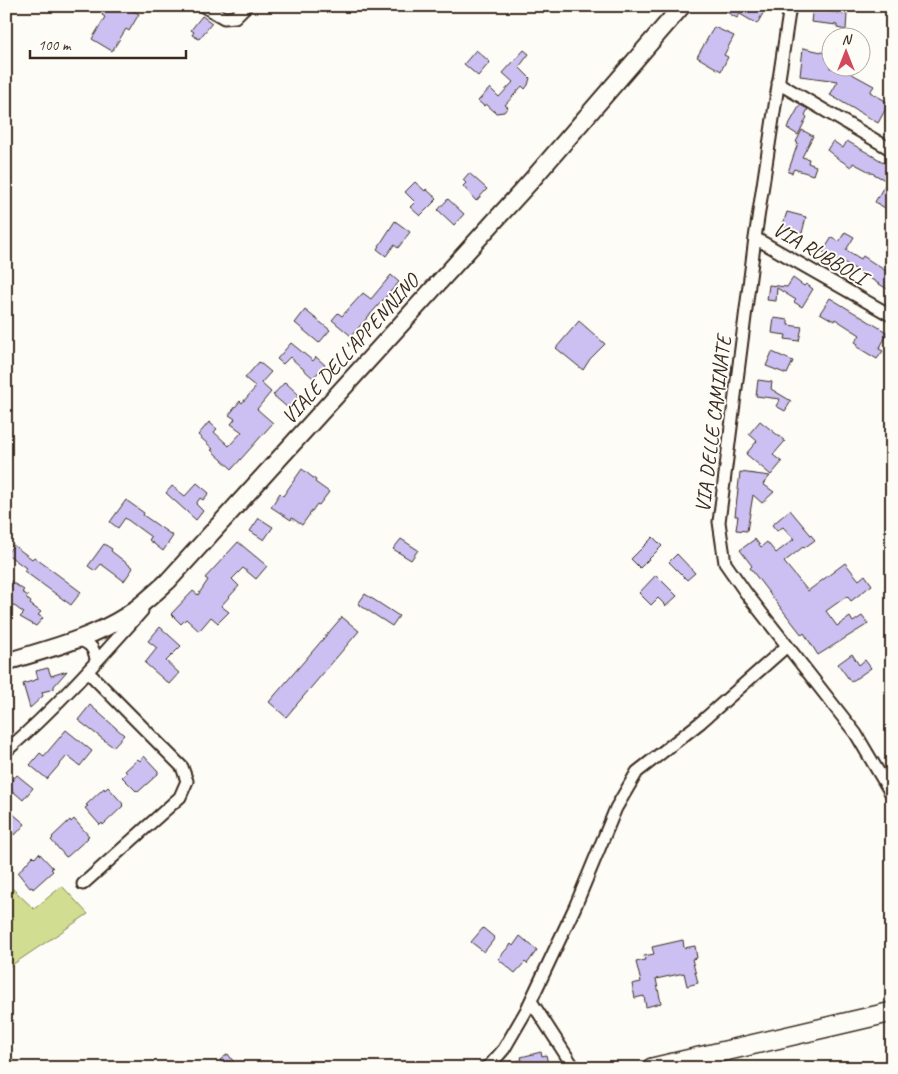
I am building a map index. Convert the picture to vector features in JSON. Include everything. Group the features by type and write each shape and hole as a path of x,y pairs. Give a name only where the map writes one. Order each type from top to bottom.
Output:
{"main road":[{"name":"VIALE DELL'APPENNINO","path":"6,662 76,640 116,630 128,615 168,581 530,182 679,8"},
{"path":"652,1068 892,1012"}],"street":[{"path":"203,6 224,18 235,17 246,6"},
{"name":"VIA DELLE CAMINATE","path":"790,6 755,238 719,522 726,563 746,593 856,734 892,795"},
{"path":"778,83 892,150"},
{"name":"VIA RUBBOLI","path":"755,238 892,316"},
{"path":"6,751 31,730 92,666 102,648 107,632 116,630"},
{"path":"76,640 85,641 91,646 95,653 92,666"},
{"path":"485,1068 504,1049 531,1001 575,907 616,808 637,772 701,722 787,646"},
{"path":"83,884 180,797 187,781 182,768 92,666"},
{"path":"531,1001 572,1066"}],"green space":[{"path":"62,886 88,914 6,969 6,894 13,889 34,909"}],"building":[{"path":"106,6 135,6 132,10 139,14 129,31 126,29 112,51 92,39 105,17 102,15"},
{"path":"716,6 767,6 757,24 740,14 737,18"},
{"path":"813,6 831,6 830,12 847,14 846,28 837,28 837,25 811,22"},
{"path":"202,16 212,23 199,39 192,35 194,32 191,30"},
{"path":"714,27 734,36 724,55 728,57 721,71 697,57"},
{"path":"803,48 820,52 820,78 859,78 874,86 870,92 889,103 878,123 830,95 838,81 800,76"},
{"path":"476,50 490,62 478,76 464,64"},
{"path":"524,50 529,54 519,67 530,78 528,85 525,89 522,86 505,105 508,107 504,112 496,113 486,104 484,106 478,101 490,88 499,97 513,82 503,73"},
{"path":"800,105 808,109 805,115 807,117 798,135 787,128"},
{"path":"802,130 813,136 802,157 809,159 808,163 816,166 813,175 794,169 792,173 788,172 798,143 796,142"},
{"path":"833,141 843,148 847,141 892,167 892,197 885,208 875,202 887,181 853,163 851,167 837,158 827,150"},
{"path":"469,173 487,189 476,201 463,186 466,183 463,180"},
{"path":"415,182 437,199 420,216 410,207 415,202 405,192"},
{"path":"448,199 464,214 454,225 438,210"},
{"path":"787,212 806,217 802,233 782,227"},
{"path":"395,221 410,232 398,248 394,245 386,256 377,249"},
{"path":"845,232 854,237 846,250 861,259 863,256 892,275 892,292 842,261 841,263 823,252 832,237 839,242"},
{"path":"391,275 399,282 351,336 332,320 338,313 342,316 363,293 371,299"},
{"path":"793,278 804,286 806,284 813,289 802,307 794,302 796,300 777,288 776,301 767,300 769,285 787,287"},
{"path":"830,298 888,333 879,349 883,351 877,359 857,347 858,344 855,342 860,335 835,319 834,321 820,313"},
{"path":"305,310 330,330 319,343 295,323"},
{"path":"774,318 788,320 788,325 802,327 799,341 785,339 786,335 772,333"},
{"path":"579,321 605,344 590,359 583,370 556,348"},
{"path":"291,343 313,361 316,357 325,365 313,378 290,357 283,364 277,359"},
{"path":"772,352 793,361 787,374 766,366"},
{"path":"259,362 271,372 261,383 271,392 257,409 273,423 232,469 198,435 209,422 217,429 214,432 229,446 242,432 231,424 235,419 229,415 240,401 242,403 256,387 245,378"},
{"path":"758,380 772,382 771,389 791,401 785,411 776,406 780,399 756,396"},
{"path":"285,382 299,395 288,408 273,395"},
{"path":"760,421 785,441 773,455 782,462 771,475 746,454 757,441 749,434"},
{"path":"302,469 329,492 319,505 317,504 302,525 271,507 280,493 283,496"},
{"path":"740,472 770,476 763,484 774,492 762,503 753,495 747,531 736,530 738,516 735,516"},
{"path":"197,483 209,493 203,500 200,498 196,504 203,511 196,520 166,493 172,486 185,496"},
{"path":"126,500 144,513 143,515 173,536 163,551 149,540 151,537 125,518 118,528 110,522"},
{"path":"790,510 815,540 784,562 808,591 845,563 859,580 865,575 872,585 851,601 847,596 826,611 837,626 850,617 853,622 862,616 868,624 818,655 804,633 802,635 750,568 752,566 740,550 755,539 761,547 767,542 776,553 794,539 783,527 777,531 772,525"},
{"path":"259,518 273,527 264,540 250,531"},
{"path":"653,537 662,546 640,568 631,559"},
{"path":"401,539 418,550 411,560 393,549"},
{"path":"238,542 267,566 256,579 243,568 232,579 239,586 221,606 229,612 218,623 211,617 199,631 186,619 181,624 171,614 193,591 198,595 208,580 205,578"},
{"path":"104,544 133,568 124,581 101,564 95,571 88,566"},
{"path":"13,545 32,559 34,557 81,592 71,605 24,571 26,568 7,554"},
{"path":"677,554 695,573 687,580 669,562"},
{"path":"656,575 677,596 666,606 658,598 651,605 639,593"},
{"path":"10,581 24,590 22,592 28,596 26,598 31,602 30,604 41,612 38,615 43,618 36,626 20,617 24,613 6,600 6,587"},
{"path":"365,594 399,616 392,626 358,604"},
{"path":"342,617 359,631 286,717 269,702"},
{"path":"160,627 181,646 166,661 179,673 169,684 145,663 157,648 148,641"},
{"path":"852,654 859,665 865,660 871,668 851,682 838,664"},
{"path":"48,668 51,676 67,671 54,686 54,689 42,692 43,696 30,708 23,684 38,679 36,671"},
{"path":"90,705 124,735 113,747 78,720"},
{"path":"66,730 92,751 80,766 67,756 47,779 30,765 40,753 44,756"},
{"path":"144,756 158,771 158,774 138,792 122,777 127,773 125,771"},
{"path":"17,775 33,788 23,800 7,786"},
{"path":"108,787 123,806 103,825 102,823 100,825 85,808 104,788 105,790"},
{"path":"6,808 25,824 15,835 6,828"},
{"path":"74,819 89,836 66,857 51,840 70,820 71,822"},
{"path":"39,853 53,868 51,869 53,871 33,889 32,887 30,888 18,873 33,856 35,858"},
{"path":"483,928 495,938 484,952 471,942"},
{"path":"520,936 537,950 527,964 525,962 515,973 498,959 511,944 513,946"},
{"path":"683,940 684,948 695,946 697,958 692,959 698,983 687,986 684,973 656,979 661,1003 646,1007 644,996 635,998 632,984 641,982 636,962 645,960 644,956 654,954 652,947"},
{"path":"541,1052 542,1056 546,1055 549,1068 504,1068 503,1063 522,1060 521,1057"},
{"path":"228,1054 238,1068 225,1068 220,1060"}]}
